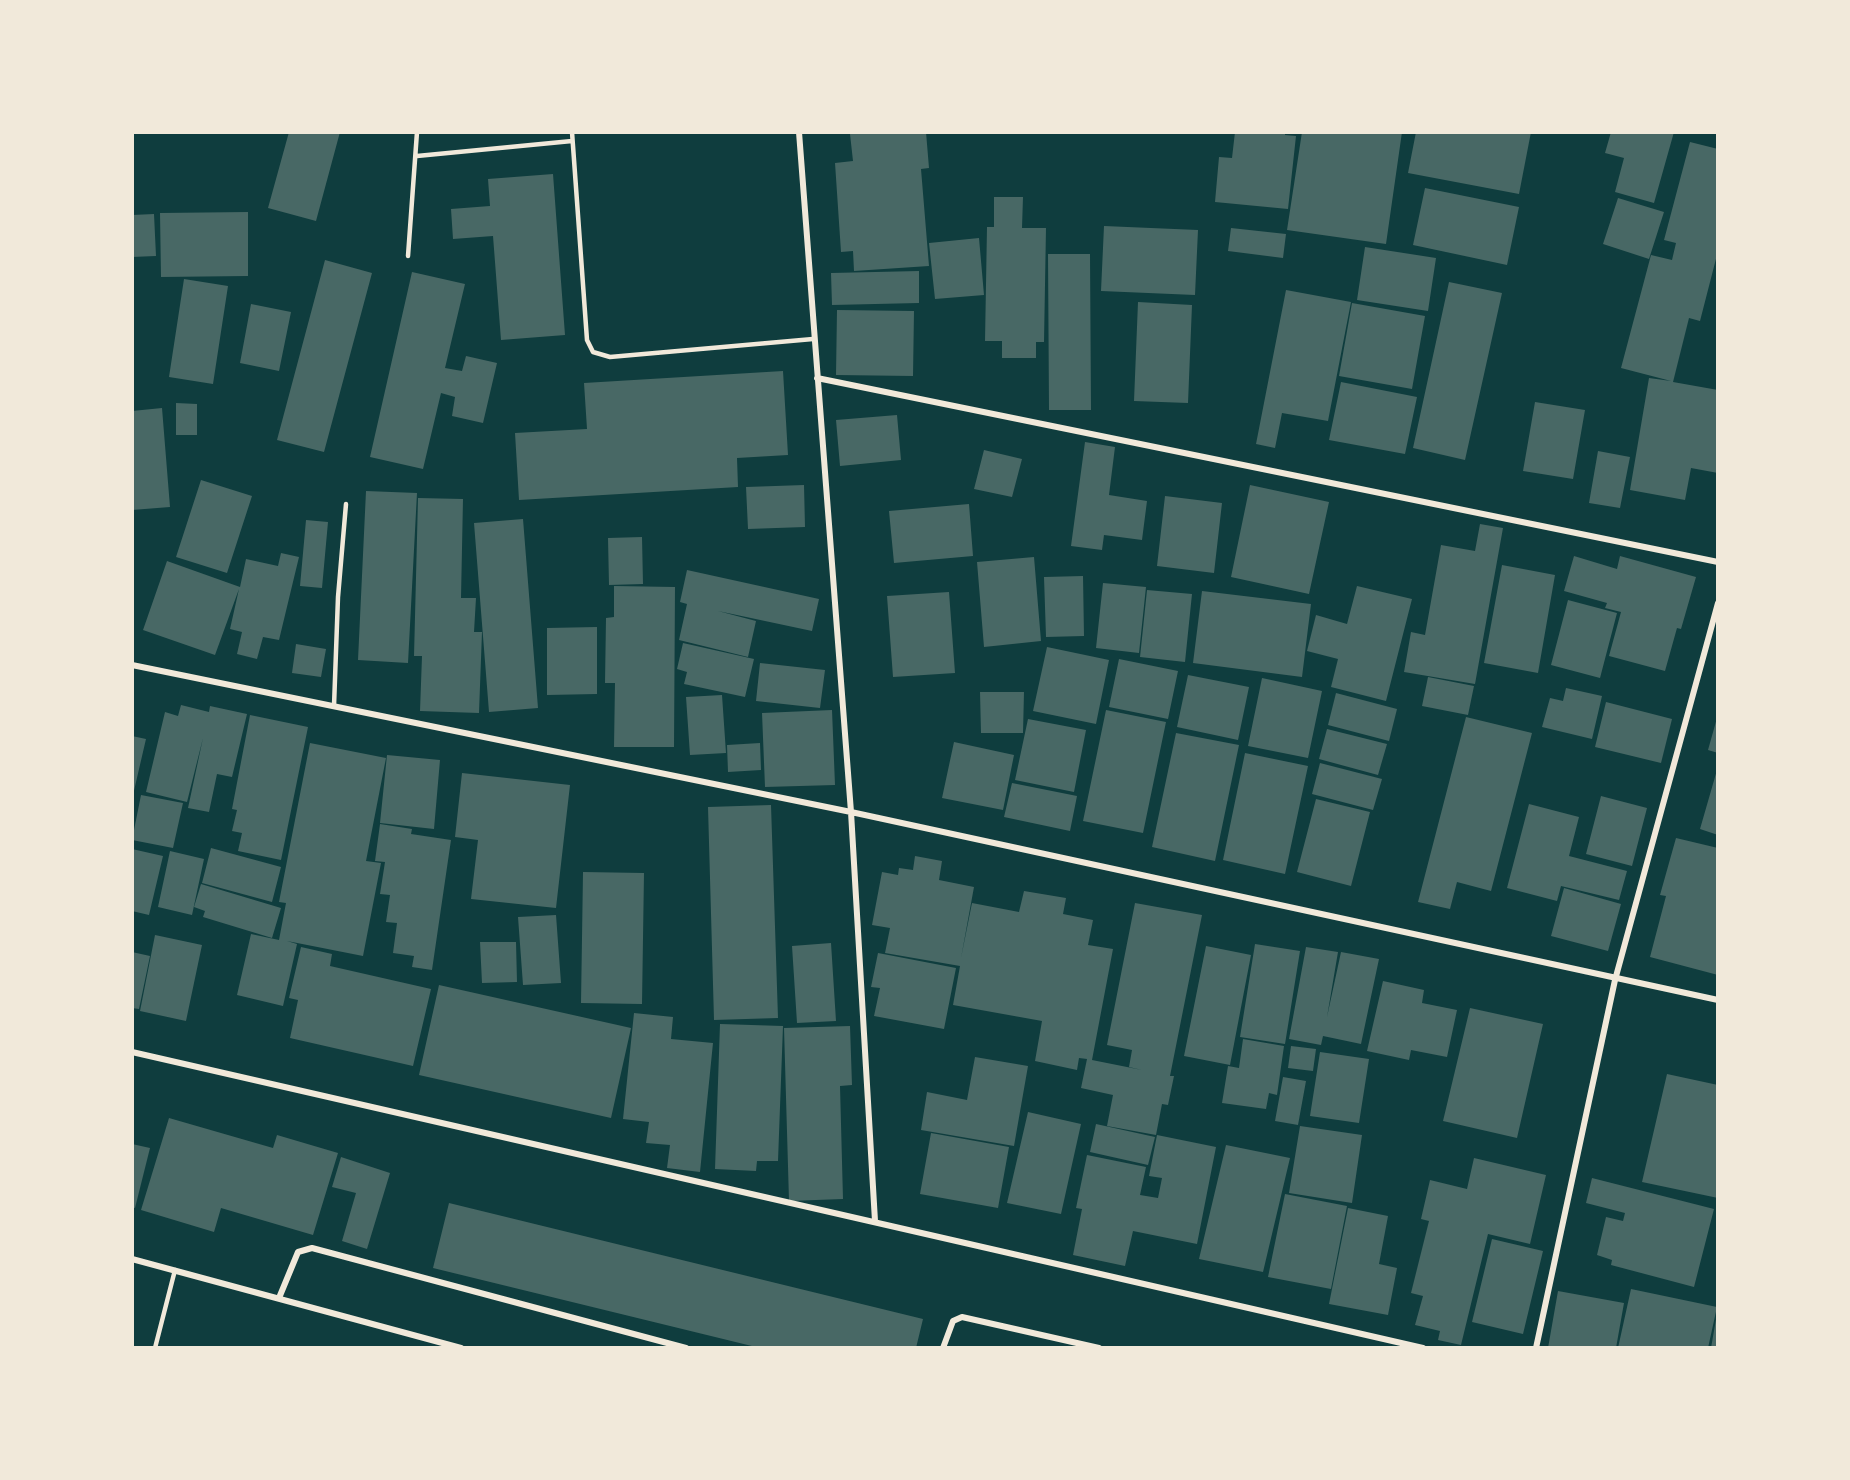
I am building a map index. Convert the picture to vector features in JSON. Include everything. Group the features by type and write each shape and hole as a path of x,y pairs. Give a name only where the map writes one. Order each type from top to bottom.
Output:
{"street":[{"path":"799,132 813,339 851,812 875,1221"},
{"path":"817,378 1718,562"},
{"path":"1536,1348 1615,980 1718,603"},
{"path":"132,665 851,812 1615,980 1718,1000"},
{"path":"132,1052 1423,1348"},
{"path":"279,1298 298,1252 312,1248 686,1348"},
{"path":"132,1259 460,1348"},
{"path":"943,1348 954,1321 962,1317 1099,1348"}],"lane":[{"path":"408,256 417,132"},
{"path":"572,132 587,340 593,352 610,357 813,339"},
{"path":"417,156 572,141"},
{"path":"334,706 338,597 346,504"},
{"path":"154,1348 175,1270"}],"building":[{"path":"289,132 340,132 316,221 268,208"},
{"path":"926,132 929,168 921,169 929,266 854,271 853,251 841,252 835,163 853,161 850,134"},
{"path":"1235,132 1285,132 1285,135 1296,136 1288,209 1215,202 1219,157 1232,158"},
{"path":"1302,132 1402,132 1386,244 1287,230"},
{"path":"1416,132 1531,132 1519,194 1408,173"},
{"path":"1611,132 1674,132 1654,203 1615,192 1624,158 1605,153"},
{"path":"1690,142 1718,149 1718,251 1700,321 1689,318 1673,382 1718,390 1718,473 1691,468 1685,500 1630,490 1649,378 1671,381 1621,368 1651,255 1672,260 1676,243 1664,240"},
{"path":"553,174 565,335 501,340 493,236 453,239 451,209 490,206 488,179"},
{"path":"1425,188 1519,207 1507,265 1413,245"},
{"path":"994,197 1023,197 1022,228 1046,228 1044,342 1036,342 1036,358 1002,358 1002,341 985,341 987,227 994,227"},
{"path":"1618,198 1664,212 1649,259 1603,244"},
{"path":"248,212 248,276 161,277 160,213"},
{"path":"154,214 156,256 132,257 132,215"},
{"path":"1104,226 1198,230 1195,295 1101,291"},
{"path":"1231,228 1286,234 1283,258 1228,251"},
{"path":"979,238 984,295 935,299 929,243"},
{"path":"1365,247 1436,258 1428,311 1357,300"},
{"path":"1048,254 1090,254 1091,410 1049,410"},
{"path":"325,260 372,273 324,452 277,440"},
{"path":"919,271 919,303 832,305 831,273"},
{"path":"412,272 465,284 445,368 462,371 466,356 497,363 483,423 452,416 455,397 441,393 423,469 370,457"},
{"path":"184,279 228,286 213,384 169,377"},
{"path":"1449,282 1502,293 1465,460 1413,448"},
{"path":"1286,290 1351,302 1328,421 1282,413 1275,448 1256,444"},
{"path":"1138,302 1192,305 1188,403 1134,401"},
{"path":"1352,303 1425,316 1412,389 1339,376"},
{"path":"251,304 291,312 279,371 240,363"},
{"path":"837,310 914,311 913,376 836,375"},
{"path":"783,371 788,455 737,458 738,487 519,500 515,433 587,429 584,383"},
{"path":"1341,382 1417,397 1405,454 1329,440"},
{"path":"1535,402 1585,410 1573,479 1523,471"},
{"path":"176,403 197,404 197,435 176,435"},
{"path":"162,408 170,507 132,510 132,411"},
{"path":"897,415 901,460 840,466 836,420"},
{"path":"1085,442 1115,447 1109,495 1147,501 1142,540 1104,535 1102,550 1071,546"},
{"path":"984,450 1022,459 1012,497 974,489"},
{"path":"1598,451 1630,457 1620,508 1589,503"},
{"path":"201,480 252,496 227,573 176,557"},
{"path":"804,485 805,527 748,529 746,487"},
{"path":"1250,485 1329,502 1309,594 1231,577"},
{"path":"366,491 417,493 408,663 358,660"},
{"path":"1165,496 1222,503 1214,573 1157,566"},
{"path":"418,498 463,499 461,598 476,598 474,632 482,632 479,713 420,711 422,656 414,656"},
{"path":"969,504 973,556 894,563 889,511"},
{"path":"523,519 538,708 489,712 474,523"},
{"path":"306,520 328,522 322,588 300,586"},
{"path":"1480,524 1503,528 1475,684 1404,672 1411,632 1425,635 1441,545 1475,551"},
{"path":"642,537 643,584 609,585 608,538"},
{"path":"281,553 299,557 279,640 263,637 257,659 237,654 242,632 230,629 239,589 215,655 143,630 167,561 240,587 246,559 278,566"},
{"path":"1574,556 1617,569 1620,556 1696,577 1681,629 1677,628 1665,671 1609,656 1621,612 1605,608 1607,603 1564,591"},
{"path":"1034,557 1041,641 984,647 977,562"},
{"path":"1502,565 1555,575 1538,673 1484,663"},
{"path":"687,570 819,599 812,631 718,611 756,621 748,657 679,640 687,604 680,602"},
{"path":"1083,576 1084,636 1046,637 1044,577"},
{"path":"1103,583 1146,587 1139,653 1096,648"},
{"path":"614,586 675,587 674,747 614,747 615,683 605,683 606,618 614,617"},
{"path":"1357,586 1412,599 1386,701 1331,687 1338,659 1307,651 1316,615 1347,624"},
{"path":"1147,590 1192,594 1185,662 1140,657"},
{"path":"1202,591 1311,604 1302,677 1193,663"},
{"path":"949,592 955,673 893,677 887,596"},
{"path":"1568,600 1617,613 1600,678 1551,665"},
{"path":"597,627 597,694 547,695 547,628"},
{"path":"683,643 754,659 745,697 684,684 687,672 677,669"},
{"path":"296,644 326,649 321,677 292,673"},
{"path":"1047,647 1109,660 1096,724 1033,711"},
{"path":"1119,659 1178,671 1168,719 1109,707"},
{"path":"760,663 825,670 820,708 756,701"},
{"path":"1188,675 1249,687 1238,740 1177,727"},
{"path":"1428,677 1474,686 1468,715 1422,706"},
{"path":"1262,678 1322,691 1308,758 1248,746"},
{"path":"1566,688 1602,696 1592,739 1542,727 1550,698 1563,701"},
{"path":"980,692 1024,692 1023,733 981,733"},
{"path":"1336,693 1397,709 1389,741 1328,725"},
{"path":"722,695 726,753 690,755 686,697"},
{"path":"1606,702 1672,719 1661,763 1595,747"},
{"path":"181,705 209,712 210,706 247,714 232,777 217,774 209,812 188,808 203,738 187,802 146,792 165,712 178,716"},
{"path":"832,710 835,785 765,787 762,713"},
{"path":"1106,710 1166,722 1143,833 1083,821"},
{"path":"250,715 308,727 281,860 238,851 242,833 232,831 237,810 232,809"},
{"path":"1466,717 1532,733 1491,891 1457,882 1450,909 1418,902"},
{"path":"1718,718 1718,753 1708,750"},
{"path":"1028,719 1086,730 1074,792 1015,780"},
{"path":"1327,729 1387,744 1378,775 1319,759"},
{"path":"1176,733 1239,745 1215,861 1152,847"},
{"path":"132,736 146,739 133,795 132,795"},
{"path":"954,742 1014,755 1003,810 942,798"},
{"path":"310,743 386,758 366,861 381,863 363,956 287,941 297,944 283,1006 237,995 251,934 279,940 286,903 279,902"},
{"path":"760,743 761,770 728,772 727,745"},
{"path":"1245,753 1308,766 1285,874 1223,860"},
{"path":"387,755 440,760 434,829 380,823"},
{"path":"1320,763 1382,779 1373,810 1312,794"},
{"path":"1718,770 1718,835 1700,829"},
{"path":"462,773 570,785 556,908 471,899 478,840 455,837"},
{"path":"1012,783 1077,796 1070,831 1004,817"},
{"path":"141,795 183,803 173,848 132,840"},
{"path":"1601,796 1647,808 1632,866 1586,854"},
{"path":"1316,799 1370,812 1351,886 1297,872"},
{"path":"1529,804 1579,817 1569,856 1627,871 1619,900 1561,886 1557,901 1507,888"},
{"path":"771,805 778,1018 714,1020 708,807"},
{"path":"380,824 412,829 411,834 451,840 432,970 412,967 414,956 393,953 397,923 386,922 390,895 380,894 385,862 375,861"},
{"path":"1676,838 1718,848 1718,975 1650,957 1666,896 1660,895"},
{"path":"211,848 281,867 272,902 202,883"},
{"path":"132,849 163,856 149,915 132,911"},
{"path":"170,851 204,859 192,915 158,907"},
{"path":"915,856 942,861 939,880 974,887 961,958 972,903 1019,912 1024,891 1066,898 1063,914 1093,920 1088,945 1113,949 1092,1060 1142,1070 1129,1067 1132,1050 1107,1045 1135,903 1202,915 1170,1076 1174,1076 1168,1105 1162,1104 1156,1135 1107,1126 1113,1095 1081,1088 1087,1059 1079,1058 1077,1070 1035,1061 1042,1021 953,1005 960,966 885,953 890,928 872,925 882,872 898,875 899,868 913,870"},
{"path":"583,872 644,873 642,1004 581,1003"},
{"path":"201,884 281,908 272,938 203,917 205,911 194,907"},
{"path":"1564,888 1621,904 1608,951 1551,936"},
{"path":"556,915 561,983 523,985 518,917"},
{"path":"155,935 202,945 186,1021 140,1011"},
{"path":"480,942 516,942 517,982 482,983"},
{"path":"831,943 836,1021 797,1023 792,946"},
{"path":"1255,944 1300,951 1285,1044 1240,1037"},
{"path":"1206,946 1251,955 1230,1065 1184,1056"},
{"path":"301,947 332,954 330,966 431,989 413,1066 290,1038 298,1000 289,998"},
{"path":"1306,947 1338,952 1327,1017 1341,952 1379,959 1361,1044 1323,1036 1321,1045 1289,1039"},
{"path":"132,952 150,956 139,1009 132,1008"},
{"path":"878,953 956,968 944,1029 874,1016 880,988 871,987"},
{"path":"1383,981 1424,990 1422,1003 1457,1010 1447,1057 1411,1050 1409,1060 1367,1051"},
{"path":"439,985 631,1028 611,1118 419,1075"},
{"path":"1470,1008 1543,1024 1517,1138 1443,1121"},
{"path":"634,1013 673,1017 671,1039 713,1043 700,1172 667,1168 670,1145 646,1143 649,1122 623,1119"},
{"path":"720,1024 783,1026 778,1161 757,1161 756,1171 715,1169"},
{"path":"850,1026 852,1085 840,1086 843,1199 789,1201 784,1028"},
{"path":"1243,1039 1284,1046 1277,1095 1269,1093 1266,1109 1222,1103 1228,1066 1239,1068"},
{"path":"1291,1046 1316,1049 1313,1071 1288,1068"},
{"path":"1320,1052 1369,1059 1359,1123 1310,1116"},
{"path":"975,1057 1028,1066 1014,1146 921,1130 927,1092 967,1100"},
{"path":"1667,1074 1718,1085 1718,1198 1642,1182"},
{"path":"1283,1077 1306,1081 1298,1125 1275,1121"},
{"path":"1028,1112 1081,1124 1061,1214 1007,1203"},
{"path":"169,1118 273,1148 277,1135 338,1153 313,1235 221,1208 214,1232 141,1210"},
{"path":"1096,1124 1155,1137 1148,1165 1090,1152"},
{"path":"1300,1126 1362,1135 1352,1203 1289,1193"},
{"path":"931,1133 1009,1147 998,1208 920,1194"},
{"path":"1157,1135 1216,1147 1197,1244 1133,1231 1125,1266 1073,1255 1082,1209 1076,1208 1087,1155 1146,1167 1140,1195 1158,1198 1162,1178 1149,1176"},
{"path":"132,1144 150,1148 135,1208 132,1207"},
{"path":"1226,1145 1290,1158 1263,1272 1199,1259"},
{"path":"341,1157 390,1173 367,1249 342,1241 356,1193 332,1187"},
{"path":"1474,1158 1546,1175 1530,1244 1488,1234 1461,1345 1438,1340 1440,1331 1415,1325 1423,1296 1411,1293 1429,1221 1421,1219 1430,1180 1467,1189"},
{"path":"1592,1178 1714,1209 1694,1287 1611,1265 1612,1260 1597,1255 1606,1217 1623,1221 1625,1213 1586,1203"},
{"path":"1285,1194 1347,1206 1331,1289 1268,1277"},
{"path":"449,1203 923,1319 916,1348 760,1348 433,1268"},
{"path":"1348,1208 1388,1216 1379,1264 1397,1268 1388,1315 1329,1304"},
{"path":"1492,1239 1543,1251 1523,1334 1472,1322"},
{"path":"1631,1289 1717,1307 1708,1348 1618,1348"},
{"path":"1558,1291 1624,1303 1616,1348 1548,1348"},
{"path":"1717,1314 1718,1348 1711,1348 1715,1325"}]}
